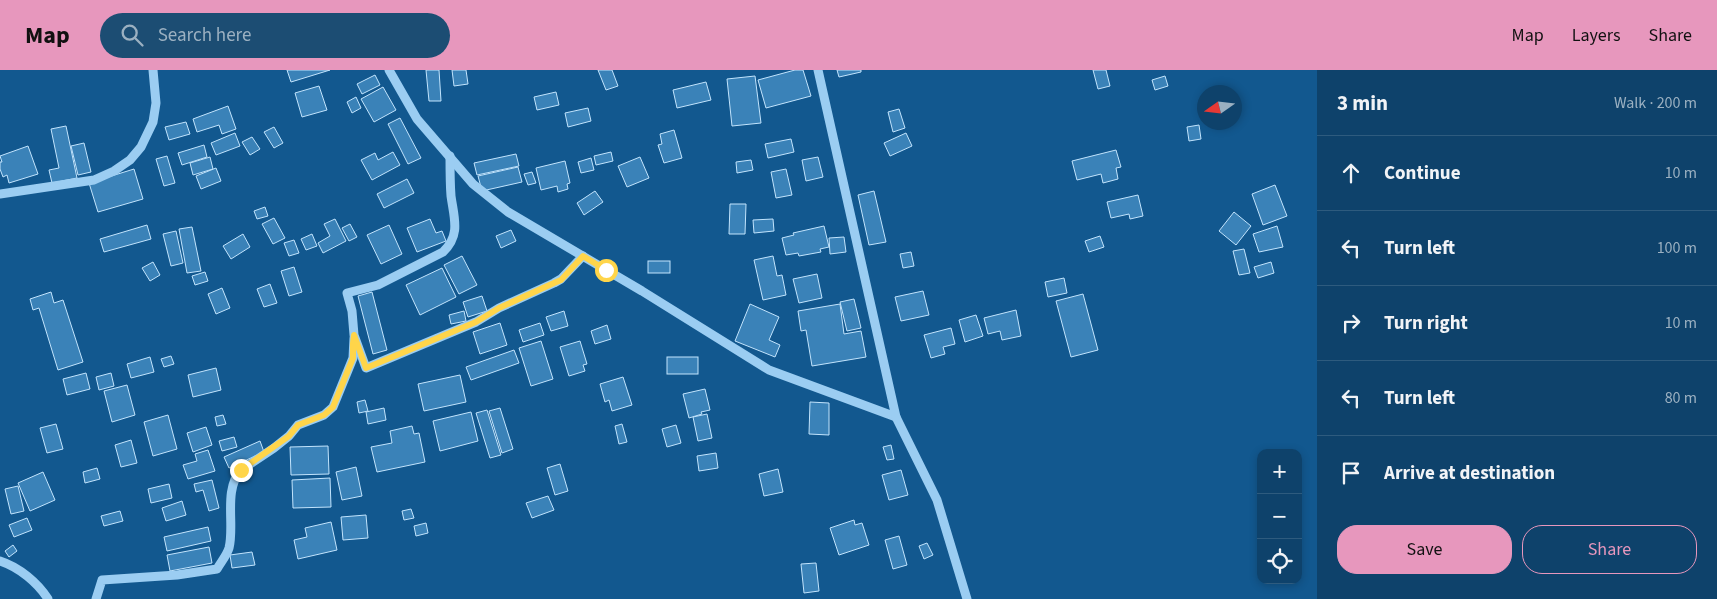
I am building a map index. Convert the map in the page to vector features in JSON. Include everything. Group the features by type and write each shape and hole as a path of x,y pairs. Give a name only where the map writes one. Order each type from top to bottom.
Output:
{"street":[{"path":"0,194 94,180 114,171 130,160 141,147 153,122 156,104 153,70"},
{"path":"389,70 417,119 472,184 508,212 769,370 896,417"},
{"path":"818,70 896,417 937,500 968,599"},
{"path":"96,599 102,580 177,575 217,569 229,549 230,505 232,490 238,472 289,436 298,425 324,415 333,407 353,358 352,311 347,293 378,285 443,252 450,246 456,226 451,195 450,156"},
{"path":"354,335 366,368 476,322 499,308 561,280 583,256"},
{"path":"0,561 26,575 44,591 48,599"}],"building":[{"path":"287,70 330,70 291,82"},
{"path":"426,70 439,70 441,101 429,101"},
{"path":"452,70 466,70 468,84 454,86"},
{"path":"598,70 612,70 618,86 606,90"},
{"path":"795,70 803,70 811,96 766,108 758,80"},
{"path":"837,70 861,70 861,72 839,77"},
{"path":"1093,70 1106,70 1110,86 1098,89"},
{"path":"375,75 380,85 362,94 357,84"},
{"path":"755,76 761,123 732,126 727,79"},
{"path":"1165,76 1168,86 1155,90 1152,80"},
{"path":"706,82 711,100 677,108 673,90"},
{"path":"319,86 327,110 302,117 295,93"},
{"path":"383,87 396,110 374,122 361,99"},
{"path":"556,92 559,105 537,110 534,97"},
{"path":"356,97 361,108 352,113 347,102"},
{"path":"228,106 236,129 222,134 219,125 197,132 193,119"},
{"path":"588,108 591,121 568,127 565,113"},
{"path":"899,109 905,128 893,132 888,112"},
{"path":"400,118 421,158 408,164 388,124"},
{"path":"186,122 190,134 169,140 165,127"},
{"path":"1197,125 1201,139 1189,141 1187,127"},
{"path":"66,126 77,178 52,183 49,170 59,168 51,129"},
{"path":"274,127 283,143 274,148 264,132"},
{"path":"674,130 682,158 664,163 658,145 662,144 660,134"},
{"path":"235,133 240,146 216,155 211,143"},
{"path":"906,133 912,146 890,156 884,143"},
{"path":"252,137 260,149 250,155 242,142"},
{"path":"791,139 794,152 768,158 765,144"},
{"path":"84,143 91,172 78,175 71,146"},
{"path":"204,145 207,157 182,165 178,153"},
{"path":"28,146 38,174 9,183 7,175 3,177 0,169 0,162 2,162 0,156"},
{"path":"1116,150 1121,167 1116,168 1118,179 1103,183 1101,174 1077,180 1072,161"},
{"path":"393,152 400,165 372,180 361,160 375,153 378,160"},
{"path":"611,152 613,161 596,165 594,156"},
{"path":"516,154 519,166 477,175 474,163"},
{"path":"167,156 175,183 164,186 156,159"},
{"path":"210,157 213,169 193,175 190,163"},
{"path":"640,157 649,178 627,187 618,166"},
{"path":"818,157 823,177 806,181 802,160"},
{"path":"591,158 594,170 581,173 578,162"},
{"path":"751,160 753,170 737,173 736,162"},
{"path":"565,161 570,183 567,184 568,189 558,192 557,186 541,190 536,168"},
{"path":"518,167 522,182 482,191 478,176"},
{"path":"216,168 221,181 201,189 196,176"},
{"path":"134,169 143,199 98,212 89,183"},
{"path":"786,169 792,195 776,198 771,172"},
{"path":"532,172 536,183 528,185 524,174"},
{"path":"407,179 414,193 384,208 377,194"},
{"path":"1275,185 1287,216 1263,225 1252,194"},
{"path":"595,191 603,202 584,215 577,203"},
{"path":"874,191 886,242 869,245 858,195"},
{"path":"1138,195 1143,216 1130,219 1129,214 1111,218 1107,202"},
{"path":"730,204 746,204 745,234 729,234"},
{"path":"265,207 268,216 257,219 254,211"},
{"path":"1234,212 1251,226 1236,245 1219,231"},
{"path":"274,218 285,238 273,244 262,224"},
{"path":"335,219 346,241 323,253 318,243 330,236 324,224"},
{"path":"430,219 436,233 442,231 446,241 417,252 407,228"},
{"path":"773,219 774,231 754,233 753,220"},
{"path":"350,224 357,237 349,241 342,228"},
{"path":"147,225 151,239 104,252 100,239"},
{"path":"389,225 402,254 381,264 367,235"},
{"path":"824,226 829,247 820,249 821,252 799,256 798,253 786,255 782,238 794,235 793,233"},
{"path":"1277,226 1283,247 1259,252 1253,234"},
{"path":"192,227 201,271 187,273 179,229"},
{"path":"511,230 516,241 501,248 496,236"},
{"path":"176,231 183,263 171,266 163,234"},
{"path":"243,234 250,247 231,259 223,246"},
{"path":"312,234 317,246 306,250 301,239"},
{"path":"1100,236 1104,247 1089,252 1085,241"},
{"path":"844,237 846,252 830,254 829,238"},
{"path":"294,240 299,253 289,256 284,243"},
{"path":"1244,249 1250,273 1239,275 1233,251"},
{"path":"911,252 914,266 903,268 900,254"},
{"path":"462,256 477,285 459,294 444,265"},
{"path":"773,256 777,276 782,275 786,295 763,300 754,260"},
{"path":"648,261 670,261 670,273 648,273"},
{"path":"153,262 160,275 150,281 142,268"},
{"path":"1271,262 1274,273 1258,278 1254,267"},
{"path":"294,267 302,292 289,296 281,271"},
{"path":"442,268 456,297 420,315 406,285"},
{"path":"205,272 208,281 195,285 192,276"},
{"path":"817,274 822,298 799,303 793,279"},
{"path":"1064,278 1067,293 1048,297 1045,282"},
{"path":"270,284 277,303 264,307 257,289"},
{"path":"222,288 230,308 216,314 208,294"},
{"path":"923,291 929,315 901,321 895,297"},
{"path":"51,292 54,303 63,300 83,362 58,370 39,308 33,310 30,299"},
{"path":"372,292 387,350 373,354 358,296"},
{"path":"1083,294 1098,350 1071,357 1056,301"},
{"path":"482,296 487,311 468,317 463,302"},
{"path":"854,299 861,328 847,331 840,302"},
{"path":"750,304 779,317 769,340 780,345 775,357 735,341"},
{"path":"840,304 844,334 861,331 866,357 812,366 806,330 801,331 798,311"},
{"path":"1016,310 1021,336 1002,340 1000,331 988,334 984,318"},
{"path":"464,311 466,321 451,324 449,315"},
{"path":"564,311 568,326 551,331 546,317"},
{"path":"976,315 983,336 965,342 959,320"},
{"path":"500,323 507,345 480,354 473,332"},
{"path":"540,323 544,335 523,342 519,330"},
{"path":"607,325 611,339 595,344 591,331"},
{"path":"951,328 955,344 943,347 945,354 931,358 924,335"},
{"path":"541,341 553,379 531,386 519,348"},
{"path":"580,341 587,364 583,365 585,371 569,376 560,347"},
{"path":"514,350 519,363 471,380 466,367"},
{"path":"171,356 174,364 164,367 161,359"},
{"path":"150,357 154,372 131,378 127,364"},
{"path":"667,357 698,357 698,374 667,374"},
{"path":"216,368 221,390 193,397 188,375"},
{"path":"86,373 90,389 67,395 63,379"},
{"path":"111,373 114,386 99,390 96,377"},
{"path":"460,375 466,402 424,411 418,384"},
{"path":"623,377 632,405 612,411 609,400 605,402 600,384"},
{"path":"127,385 135,415 112,422 104,391"},
{"path":"705,389 710,410 689,418 683,394"},
{"path":"365,400 368,411 359,413 357,402"},
{"path":"810,402 829,403 829,435 809,434"},
{"path":"384,408 386,420 368,424 366,412"},
{"path":"500,408 513,449 502,453 489,411"},
{"path":"487,410 501,455 490,458 476,413"},
{"path":"471,412 478,441 440,451 433,421"},
{"path":"707,414 712,438 698,441 693,417"},
{"path":"168,415 177,449 153,456 144,422"},
{"path":"223,415 226,424 217,426 215,417"},
{"path":"56,424 63,449 47,453 40,428"},
{"path":"622,424 627,442 619,444 615,426"},
{"path":"676,425 681,443 667,447 662,429"},
{"path":"412,426 414,434 419,433 425,462 377,472 371,447 392,443 390,431"},
{"path":"206,427 212,445 193,452 187,433"},
{"path":"234,437 237,447 222,451 219,441"},
{"path":"131,440 137,463 121,467 115,445"},
{"path":"260,441 264,452 229,468 224,457"},
{"path":"891,445 894,459 887,460 883,447"},
{"path":"328,446 329,474 291,475 290,447"},
{"path":"208,450 215,471 188,479 183,465 197,461 195,454"},
{"path":"716,453 718,468 699,471 697,456"},
{"path":"560,464 568,491 555,495 547,468"},
{"path":"356,467 362,496 342,500 336,472"},
{"path":"97,468 100,479 85,483 83,472"},
{"path":"778,469 783,492 764,496 759,474"},
{"path":"901,470 908,495 889,500 882,475"},
{"path":"43,472 55,500 30,511 18,483"},
{"path":"330,478 331,507 293,508 292,480"},
{"path":"212,480 219,508 209,511 203,490 196,492 194,484"},
{"path":"169,484 172,498 151,503 148,489"},
{"path":"18,486 24,511 11,514 5,489"},
{"path":"548,496 554,510 532,518 526,503"},
{"path":"182,501 186,515 166,521 162,508"},
{"path":"411,509 414,518 404,520 402,511"},
{"path":"120,511 123,521 104,526 101,516"},
{"path":"366,515 368,538 343,540 341,517"},
{"path":"27,518 32,530 14,537 9,525"},
{"path":"854,520 855,525 862,523 869,545 839,555 830,528"},
{"path":"331,522 337,550 298,559 294,540 307,537 305,528"},
{"path":"426,523 428,533 416,536 414,526"},
{"path":"208,527 211,541 167,551 164,537"},
{"path":"899,536 907,565 893,569 885,540"},
{"path":"927,543 933,555 924,559 919,546"},
{"path":"13,545 17,551 9,557 5,551"},
{"path":"209,547 212,563 170,571 167,555"},
{"path":"252,552 255,565 232,568 230,555"},
{"path":"816,563 819,591 804,593 801,564"}],"route":[{"path":"241,470 274,448 289,436 298,425 324,415 333,407 353,358 354,335 366,368 454,332 462,326 476,322 499,308 561,280 583,256 606,270"}]}
